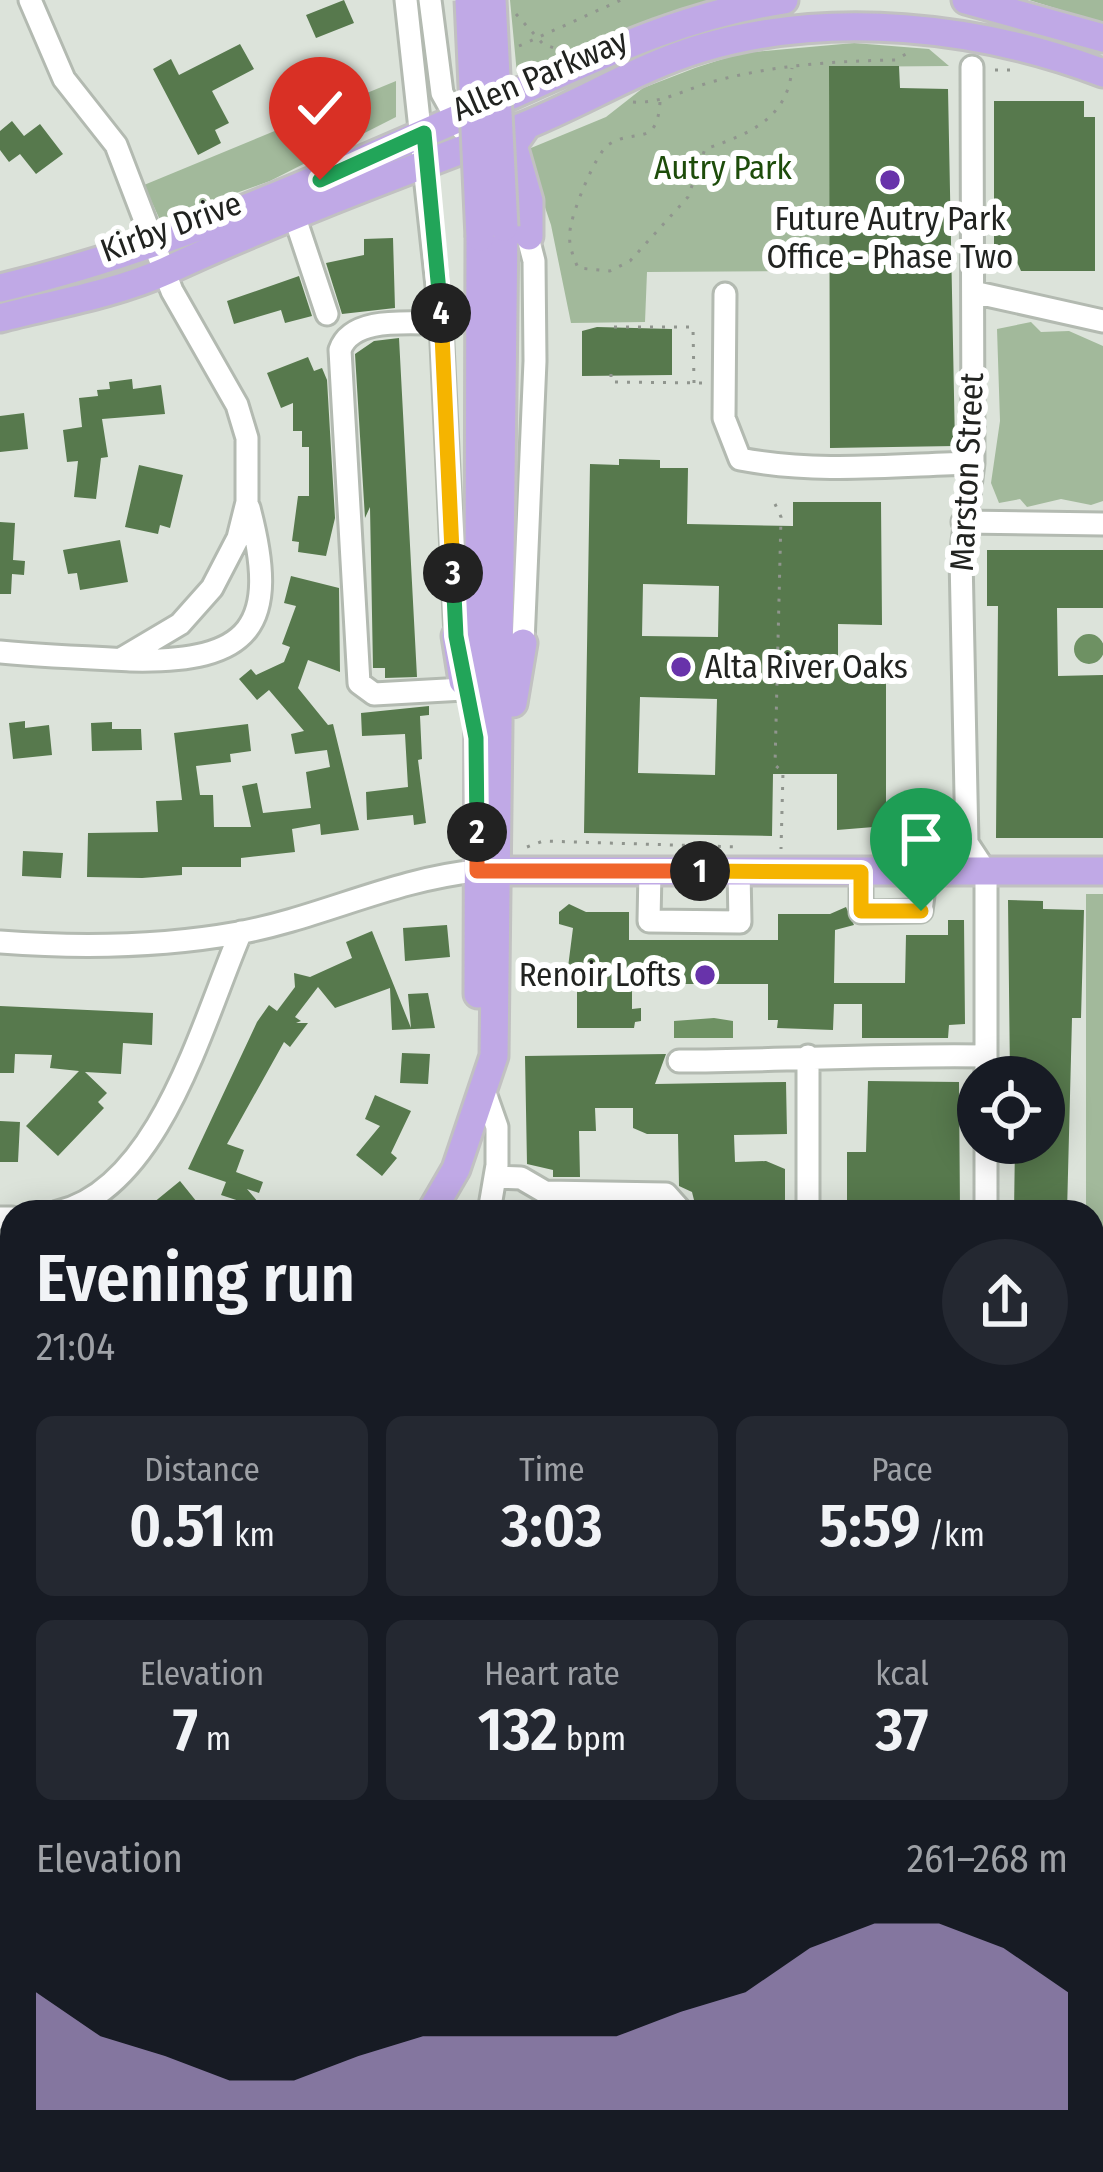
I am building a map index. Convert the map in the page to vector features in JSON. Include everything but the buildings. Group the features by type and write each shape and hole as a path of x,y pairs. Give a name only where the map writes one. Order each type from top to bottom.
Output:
{"main road":[{"path":"469,0 504,233 476,738 487,870"},
{"path":"492,0 504,233 498,790"},
{"name":"Allen Parkway","path":"426,147 456,119 659,28 784,0"},
{"path":"966,0 1103,38"},
{"name":"Allen Parkway","path":"426,147 472,144 657,65 728,42 852,28 950,33 1027,48 1103,73"},
{"path":"504,233 530,201 513,145 527,124"},
{"name":"Kirby Drive","path":"0,287 155,244 426,147"},
{"name":"Kirby Drive","path":"0,318 165,272 295,218 426,147"},
{"path":"456,636 476,738"},
{"path":"438,1200 456,1169 485,1088 477,1055 487,870 523,644"},
{"path":"487,870 650,871 740,859 861,872 1103,871"}],"street":[{"path":"0,652 121,659 210,656 240,638 262,594 263,569 247,502 247,438 237,405 190,330 116,145 64,79 30,0"},
{"path":"406,0 442,323 456,636"},
{"path":"430,0 442,93 472,144 504,233 535,361 523,644"},
{"path":"950,33 973,67 994,53 1027,48"},
{"name":"Marston Street","path":"973,67 973,463 963,522 967,843 986,872 986,1056"},
{"path":"295,218 327,314"},
{"path":"973,292 1103,321"},
{"path":"725,294 724,418 740,459 784,467 905,469 973,463"},
{"path":"442,323 371,325 352,333 340,350 359,682 374,694 464,689"},
{"path":"121,659 200,605 238,538 247,502"},
{"path":"963,522 1103,524"},
{"path":"650,871 649,921 740,922 740,859"},
{"path":"0,942 107,946 241,932 429,876 487,870"},
{"path":"861,872 861,911 921,911 926,872"},
{"path":"88,1200 100,1195 146,1150 241,932"},
{"path":"679,1061 808,1056 957,1064"},
{"path":"808,1056 808,1200"},
{"path":"485,1088 496,1127 491,1200"},
{"path":"986,1164 986,1200"},
{"path":"494,1177 521,1178 545,1192 666,1194 675,1200"}],"path":[{"path":"516,48 622,0"},
{"path":"519,16 538,38"},
{"path":"627,101 661,100 714,81 792,66 896,60 919,47"},
{"path":"661,100 653,128 644,136 612,141 596,155 569,228 578,268 610,271 630,261 688,197 705,149 742,136 780,110 790,89 792,66"},
{"path":"614,327 693,328 694,383"},
{"path":"611,374 611,382 724,383"},
{"path":"775,504 781,517 775,765 783,772 781,851"},
{"path":"526,848 543,842 740,859"}],"green space":[{"path":"510,0 712,0 517,74"},
{"path":"1029,0 1103,0 1103,23"},
{"name":"Autry Park","path":"854,43 929,49 949,66 829,67 830,271 647,272 645,322 571,323 551,225 527,154 531,148 606,117 643,88 741,53"},
{"path":"396,81 396,117 270,181 160,220 144,185"},
{"path":"1031,322 1041,332 1069,331 1103,346 1103,501 1091,505 1061,499 1027,507 1020,499 999,503 991,483 1000,421 997,329"},
{"path":"1086,894 1103,894 1103,1200 1086,1200"}],"shaded area":[{"path":"1089,634 1104,649 1089,664 1074,649"},
{"path":"674,1021 733,1021 733,1038 674,1038"}],"place":[{"name":"Future Autry Park Office - Phase Two","path":"890,180"},
{"name":"Alta River Oaks","path":"681,667"},
{"name":"Renoir Lofts","path":"705,975"}],"route":[{"path":"320,180 424,133 442,323 456,636 476,738 477,871 861,872 861,911 921,911"}]}
